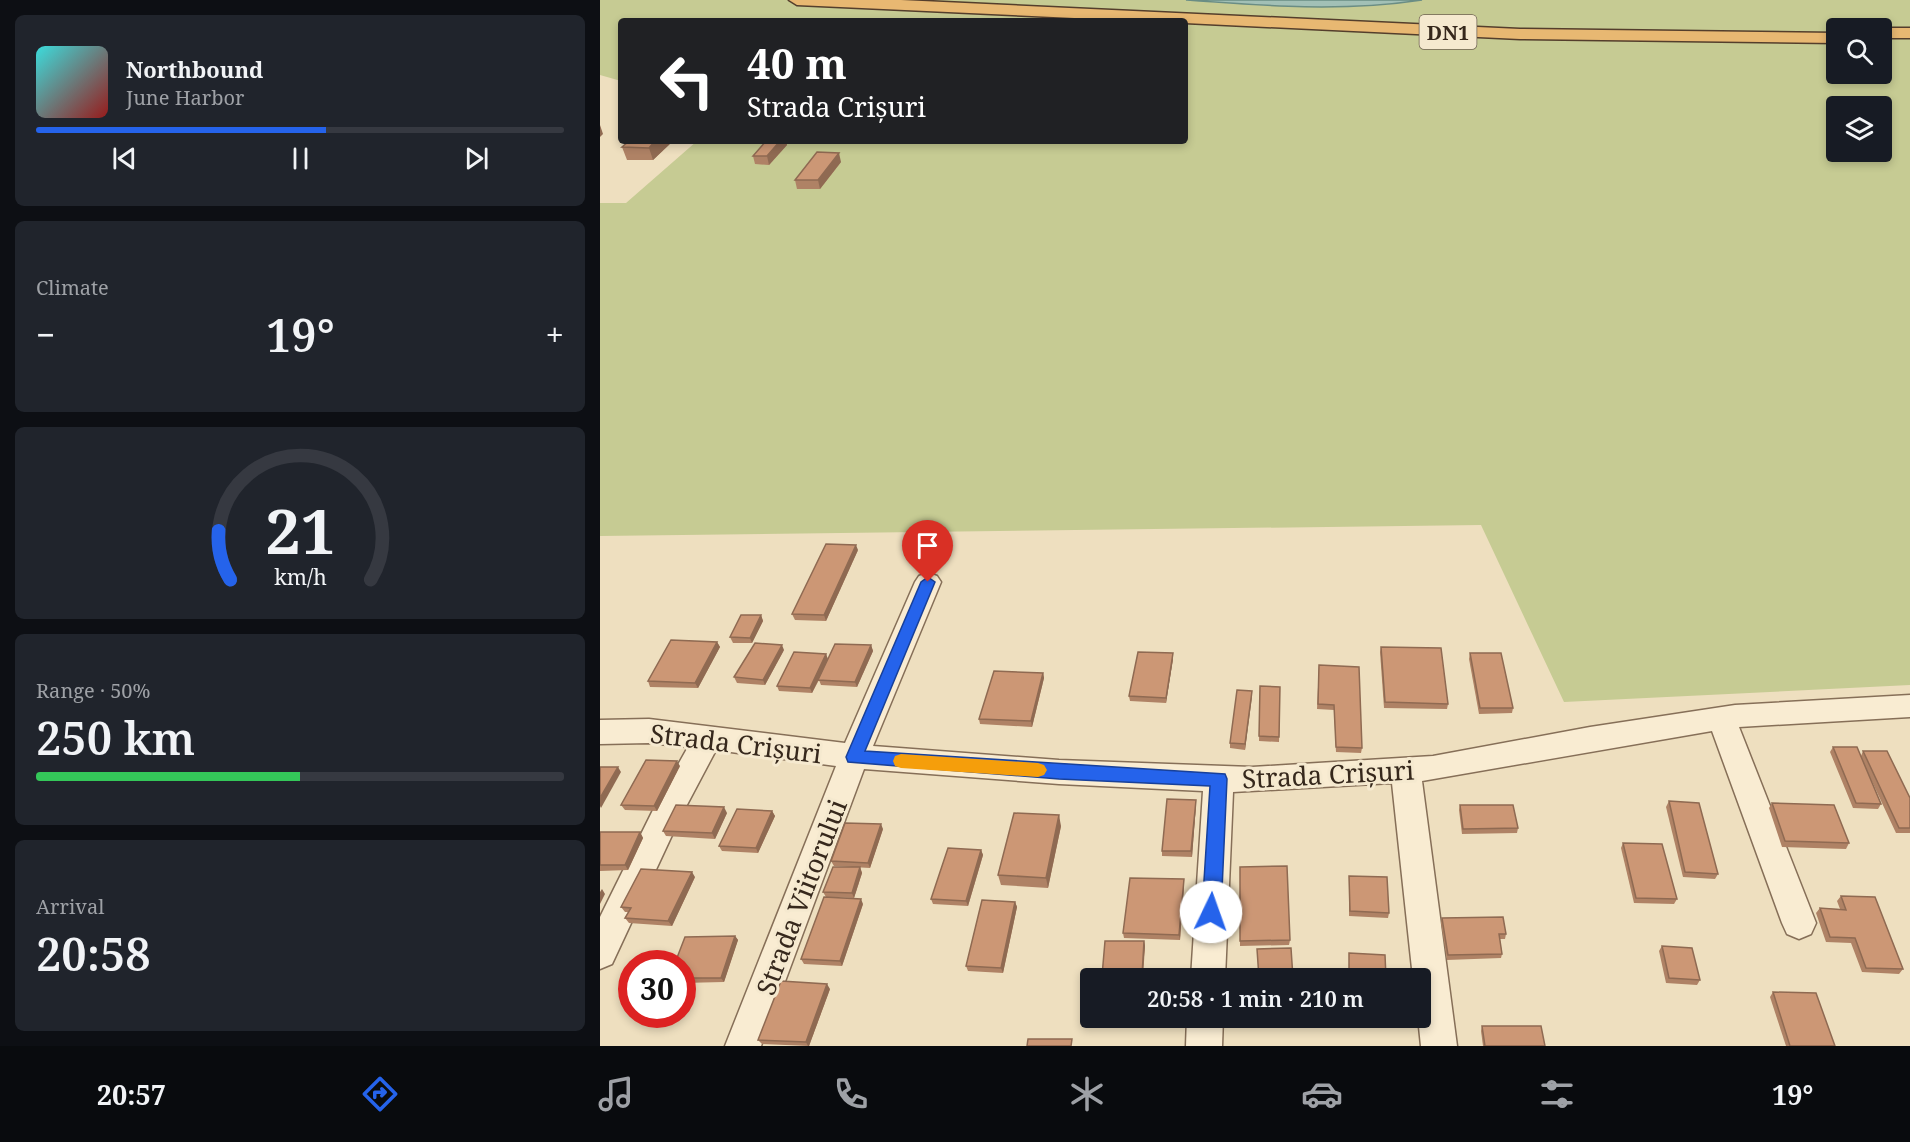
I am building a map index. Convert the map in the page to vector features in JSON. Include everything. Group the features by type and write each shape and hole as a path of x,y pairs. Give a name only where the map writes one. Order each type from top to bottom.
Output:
{"highway":[{"name":"DN1","path":"797,0 1180,18"},
{"name":"DN1","path":"877,0 1518,30 1826,36"},
{"name":"DN1","path":"1188,18 1520,34 1826,36"},
{"path":"1892,35 1910,35"}],"street":[{"name":"Strada Viitorului","path":"743,1046 854,757 928,582"},
{"name":"Strada Crișuri","path":"600,732 649,731 854,757 1059,772 1252,780 1406,771 1721,718 1910,706"},
{"path":"1721,718 1799,923"},
{"path":"600,953 668,811 708,737"},
{"path":"1406,771 1439,1046"},
{"path":"1209,968 1219,779"},
{"path":"1204,1046 1205,1028"}],"green space":[{"path":"600,0 1186,0 1274,6 1334,7 1422,0 1910,0 1910,685 1564,702 1481,525 600,536 600,203 626,203 694,144 1188,144 1188,18 618,18 618,80 600,75"}],"water":[{"path":"1186,0 1422,0 1333,7"}],"building":[{"path":"626,144 652,144 649,148 622,147"},
{"path":"763,144 777,144 767,156 753,156"},
{"path":"817,152 839,153 818,180 795,180"},
{"path":"826,544 856,545 824,615 792,614"},
{"path":"741,615 761,615 750,638 730,637"},
{"path":"671,640 717,642 695,683 648,681"},
{"path":"755,643 782,645 763,680 734,677"},
{"path":"835,644 871,645 855,682 818,680"},
{"path":"1381,647 1441,648 1448,704 1385,702"},
{"path":"794,652 826,654 810,688 777,686"},
{"path":"1138,652 1173,653 1166,698 1129,696"},
{"path":"1470,653 1501,653 1513,708 1480,708"},
{"path":"1319,665 1359,667 1362,748 1336,747 1334,705 1318,704"},
{"path":"994,671 1043,673 1031,721 979,719"},
{"path":"1260,686 1280,687 1279,737 1259,736"},
{"path":"1237,690 1252,691 1245,744 1230,743"},
{"path":"1833,747 1857,747 1881,804 1856,803"},
{"path":"1863,751 1887,751 1910,798 1910,828 1899,828"},
{"path":"646,760 677,761 654,806 621,805"},
{"path":"600,767 618,767 600,798"},
{"path":"1167,799 1196,800 1191,851 1162,851"},
{"path":"1669,801 1699,803 1718,874 1685,872"},
{"path":"1772,803 1834,805 1849,843 1785,841"},
{"path":"676,805 724,807 712,833 663,831"},
{"path":"1460,805 1513,805 1518,828 1463,829"},
{"path":"737,809 772,811 756,848 719,846"},
{"path":"1014,813 1059,815 1046,878 998,875"},
{"path":"845,823 881,824 868,863 831,861"},
{"path":"600,832 640,832 625,865 600,865"},
{"path":"1623,843 1662,844 1677,899 1636,898"},
{"path":"948,848 981,850 966,901 931,899"},
{"path":"1287,866 1290,940 1240,941 1240,867"},
{"path":"833,867 860,867 852,893 823,892"},
{"path":"641,869 692,872 668,921 625,918 631,908 621,907"},
{"path":"1349,876 1387,877 1389,913 1350,911"},
{"path":"1130,878 1184,879 1179,935 1123,933"},
{"path":"1841,896 1875,897 1903,969 1866,968 1855,938 1830,937 1820,908 1846,910"},
{"path":"824,897 861,899 840,961 801,959"},
{"path":"982,900 1015,902 1001,968 966,966"},
{"path":"1503,917 1506,934 1499,934 1502,954 1448,955 1442,918"},
{"path":"735,936 721,978 696,978 696,950 680,950 685,937"},
{"path":"1105,941 1144,941 1142,968 1103,968"},
{"path":"1662,946 1692,948 1700,980 1669,978"},
{"path":"1291,948 1292,968 1258,968 1257,949"},
{"path":"1349,953 1385,955 1386,968 1349,968"},
{"path":"781,981 827,984 806,1042 758,1040"},
{"path":"1773,992 1816,993 1835,1046 1790,1046"},
{"path":"1482,1026 1541,1026 1545,1046 1485,1046"},
{"path":"1028,1039 1072,1039 1071,1046 1027,1046"}],"slow traffic":[{"path":"901,761 1038,770"}],"route":[{"path":"928,582 854,757 1059,772 1219,779 1211,912"}]}
